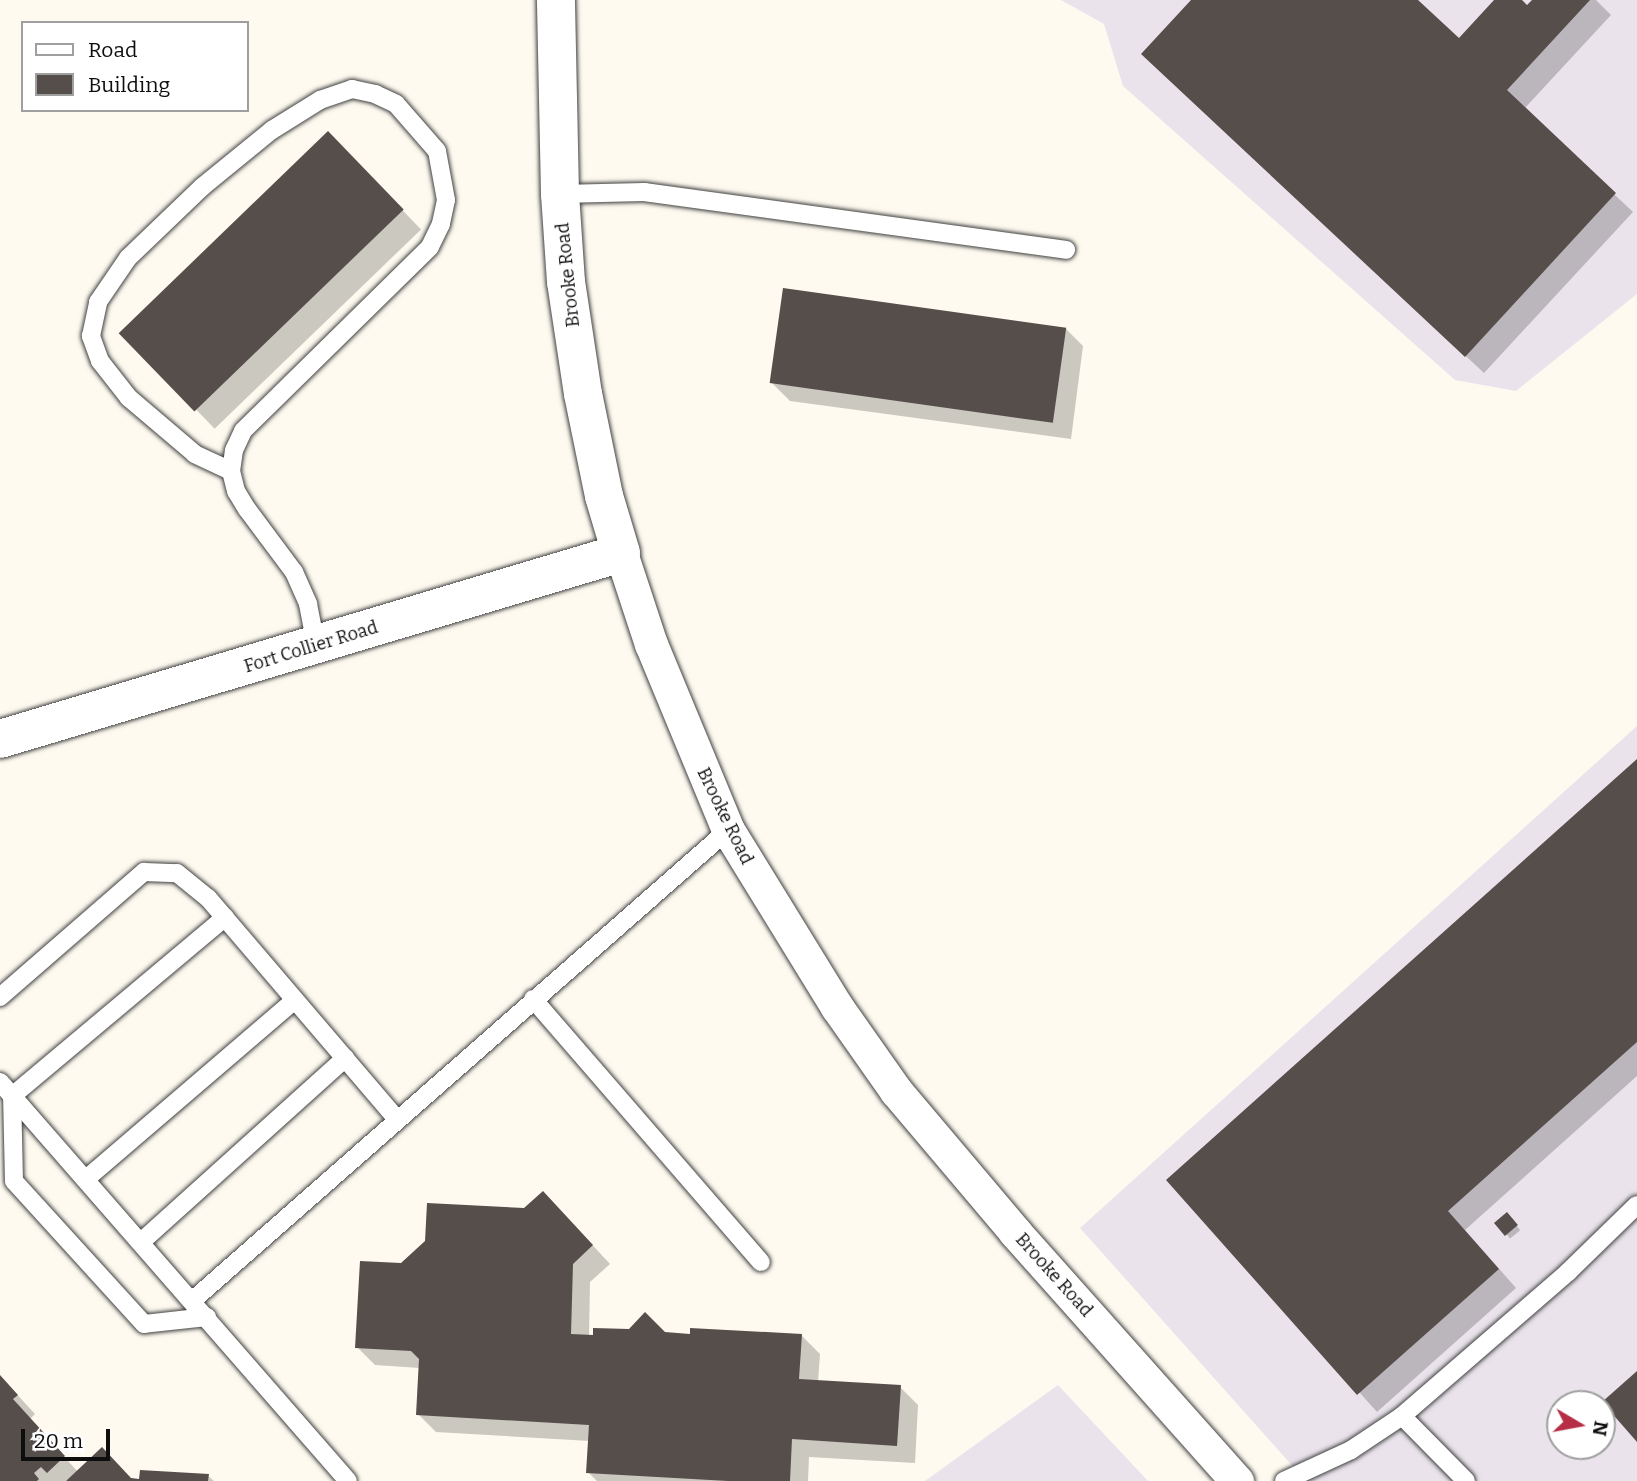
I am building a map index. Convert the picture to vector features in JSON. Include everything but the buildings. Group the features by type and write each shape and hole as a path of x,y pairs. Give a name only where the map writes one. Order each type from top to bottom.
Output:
{"street":[{"name":"Brooke Road","path":"556,0 560,194 566,282 583,394 604,496 651,644 727,830 837,1007 896,1091 1015,1232 1237,1481"},
{"name":"Fort Collier Road","path":"0,739 621,553"}],"lane":[{"path":"231,471 195,454 129,398 100,361 92,336 98,302 128,258 202,187 272,130 320,100 352,89 375,94 396,104 438,151 446,200 441,224 430,247 243,431 234,450 231,471 241,500 294,572 308,604 316,645"},
{"path":"560,194 644,192 1066,250"},
{"path":"193,1300 727,830"},
{"path":"0,997 144,872 177,873 208,898 397,1119"},
{"path":"12,1096 225,918"},
{"path":"533,999 761,1262"},
{"path":"86,1179 295,1000"},
{"path":"141,1242 345,1058"},
{"path":"0,1082 193,1300 348,1481"},
{"path":"12,1096 14,1181 144,1324 206,1317"},
{"path":"1284,1481 1351,1450 1402,1416 1568,1272 1637,1205"},
{"path":"1402,1416 1466,1481"}],"shaded area":[{"path":"1061,0 1637,0 1637,294 1516,391 1455,380 1123,86 1104,24"},
{"path":"1637,726 1637,1481 1306,1481 1080,1228"},
{"path":"1058,1385 1148,1481 925,1481"}]}
